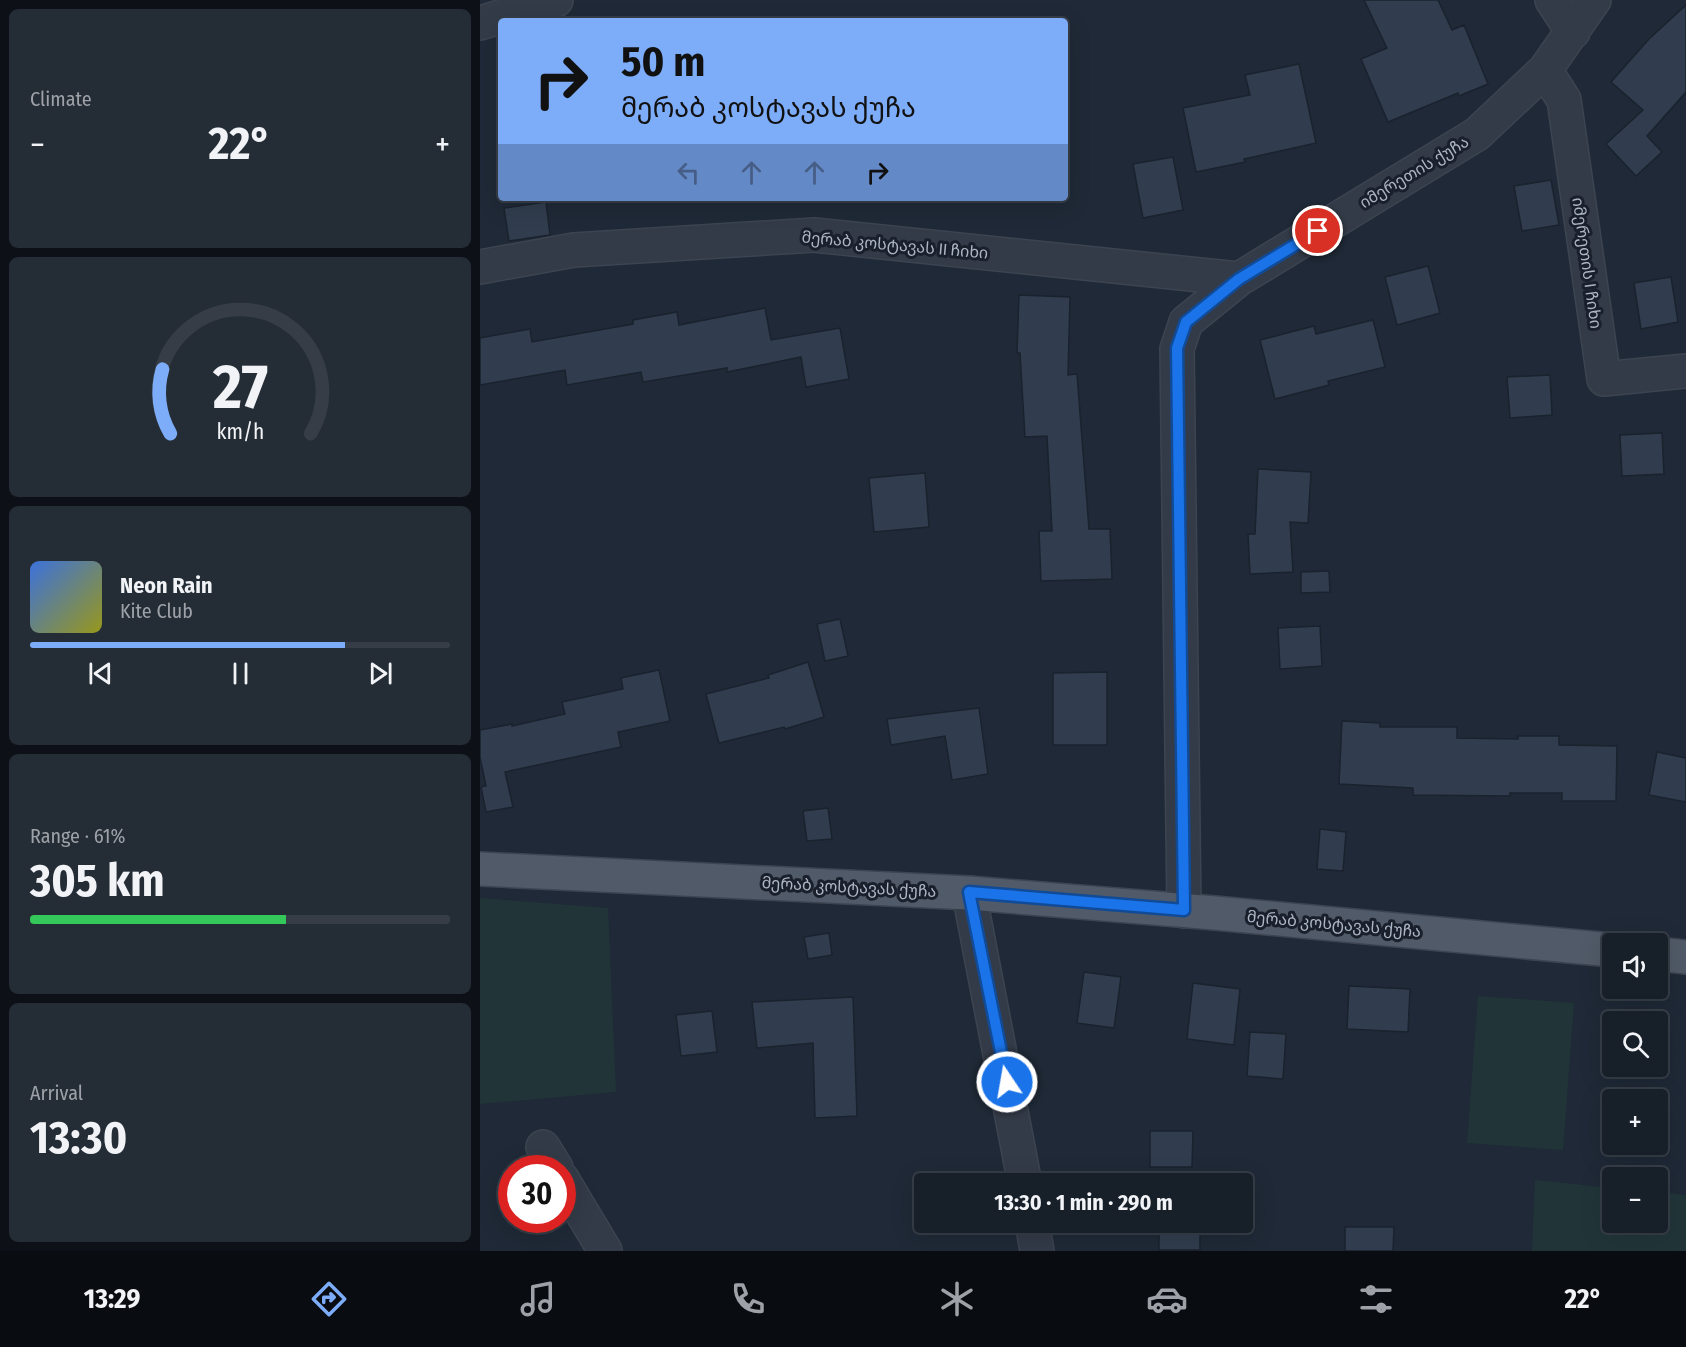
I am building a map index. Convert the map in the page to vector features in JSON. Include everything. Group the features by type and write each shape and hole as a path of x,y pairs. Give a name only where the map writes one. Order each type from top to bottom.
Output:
{"main road":[{"name":"მერაბ კოსტავას ქუჩა","path":"480,869 969,892 1602,949"},
{"path":"1668,955 1686,957"}],"street":[{"path":"480,23 556,0"},
{"path":"1552,0 1573,32"},
{"name":"იმერეთის ქუჩა","path":"1184,910 1177,348 1186,322 1239,279 1477,134 1545,70 1594,0"},
{"name":"იმერეთის I ჩიხი","path":"1545,70 1564,100 1604,379 1686,371"},
{"name":"მერაბ კოსტავას II ჩიხი","path":"480,267 574,250 814,235 1239,279"},
{"path":"969,892 1023,1173"},
{"path":"576,1202 605,1251"},
{"path":"1034,1233 1037,1251"}],"green space":[{"path":"480,898 608,908 616,1092 480,1104"},
{"path":"1478,996 1574,1003 1563,1150 1467,1143"},
{"path":"1535,1180 1602,1187 1602,1233 1668,1233 1668,1193 1686,1195 1686,1251 1532,1251"}],"building":[{"path":"1364,0 1438,0 1452,30 1464,25 1488,84 1459,96 1458,93 1388,122 1361,59 1387,48"},
{"path":"1686,5 1686,92 1647,136 1662,152 1636,176 1606,144 1643,110 1611,82 1649,39"},
{"path":"1299,64 1316,143 1196,172 1183,108 1250,95 1245,75"},
{"path":"1173,157 1183,210 1143,218 1133,164"},
{"path":"1551,180 1559,225 1522,231 1514,186"},
{"path":"546,202 550,235 509,241 504,208"},
{"path":"1428,266 1440,313 1397,325 1385,277"},
{"path":"1671,277 1678,322 1641,329 1634,283"},
{"path":"1019,295 1070,297 1068,375 1077,374 1089,529 1110,529 1112,579 1041,581 1039,531 1052,531 1047,436 1025,437 1020,353 1017,353"},
{"path":"765,308 771,340 840,328 849,379 806,387 801,357 727,372 727,368 643,382 641,372 567,385 565,370 480,385 480,338 530,329 532,342 633,324 633,320 677,312 679,325"},
{"path":"1373,320 1385,367 1328,381 1329,385 1275,399 1260,340 1314,326 1316,334"},
{"path":"1550,375 1552,415 1510,418 1507,377"},
{"path":"1662,433 1664,474 1622,476 1620,435"},
{"path":"1258,469 1311,472 1308,523 1290,522 1293,572 1250,574 1248,534 1255,534"},
{"path":"925,473 929,527 874,532 869,478"},
{"path":"1329,571 1330,592 1301,593 1301,572"},
{"path":"840,619 848,656 825,661 817,624"},
{"path":"1320,626 1322,666 1280,669 1278,628"},
{"path":"808,662 824,717 785,729 784,727 719,743 706,694 769,678 768,675"},
{"path":"659,670 670,721 618,732 621,747 505,772 513,807 486,812 481,787 486,786 480,757 480,730 512,724 512,726 565,714 562,702 623,689 621,678"},
{"path":"1107,672 1107,745 1053,745 1053,673"},
{"path":"979,708 988,774 952,780 945,736 891,745 887,719"},
{"path":"1342,721 1380,723 1380,727 1457,727 1457,738 1518,739 1518,736 1559,736 1559,745 1617,746 1616,801 1562,801 1562,793 1510,793 1510,796 1413,795 1413,788 1339,784"},
{"path":"1657,752 1686,758 1686,802 1649,795"},
{"path":"828,808 832,839 807,841 803,811"},
{"path":"1320,829 1346,832 1343,871 1317,869"},
{"path":"829,933 832,955 808,959 804,937"},
{"path":"1084,972 1121,977 1114,1028 1077,1023"},
{"path":"1193,983 1240,989 1234,1045 1187,1039"},
{"path":"1349,986 1410,989 1408,1032 1347,1029"},
{"path":"853,997 857,1116 815,1118 813,1043 757,1048 752,1002"},
{"path":"712,1011 717,1052 681,1056 676,1015"},
{"path":"1250,1032 1286,1034 1283,1079 1247,1076"},
{"path":"1150,1131 1193,1131 1192,1167 1150,1167"},
{"path":"1345,1227 1394,1227 1393,1251 1345,1251"},
{"path":"1159,1233 1200,1233 1200,1250 1159,1250"}],"route":[{"path":"1007,1082 969,892 1184,910 1177,348 1186,322 1239,279 1318,231"}]}
